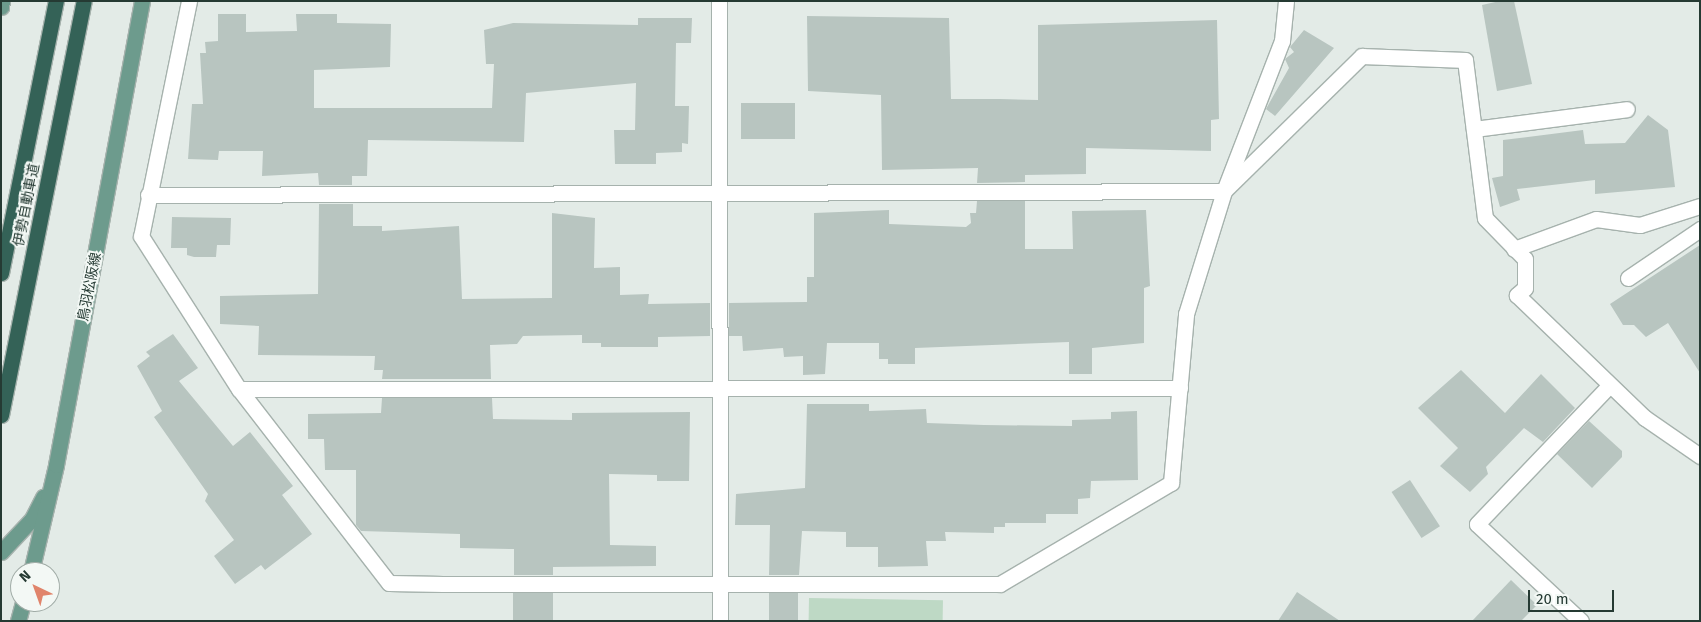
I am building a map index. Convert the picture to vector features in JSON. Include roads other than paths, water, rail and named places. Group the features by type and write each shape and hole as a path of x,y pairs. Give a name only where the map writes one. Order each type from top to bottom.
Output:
{"highway":[{"name":"伊勢自動車道","path":"1,273 56,1"},
{"name":"伊勢自動車道","path":"1,415 84,1"}],"main road":[{"path":"1,7 2,1"},
{"name":"鳥羽松阪線","path":"33,562 56,465 142,1"},
{"path":"1,552 32,519 56,465"}],"street":[{"path":"189,1 141,236 239,389 389,583 720,582 1000,584 1171,483 1186,314 1224,191 1282,41 1286,1"},
{"path":"719,1 720,621"},
{"path":"148,195 1224,191 1362,56 1465,60 1485,218 1525,259 1525,288 1517,295 1610,386 1670,439 1700,456"},
{"path":"1474,129 1627,109"},
{"path":"1514,248 1596,219 1640,225 1700,206"},
{"path":"1628,278 1700,229"},
{"path":"1581,621 1477,524 1610,386"},
{"path":"239,389 1180,388"}]}
